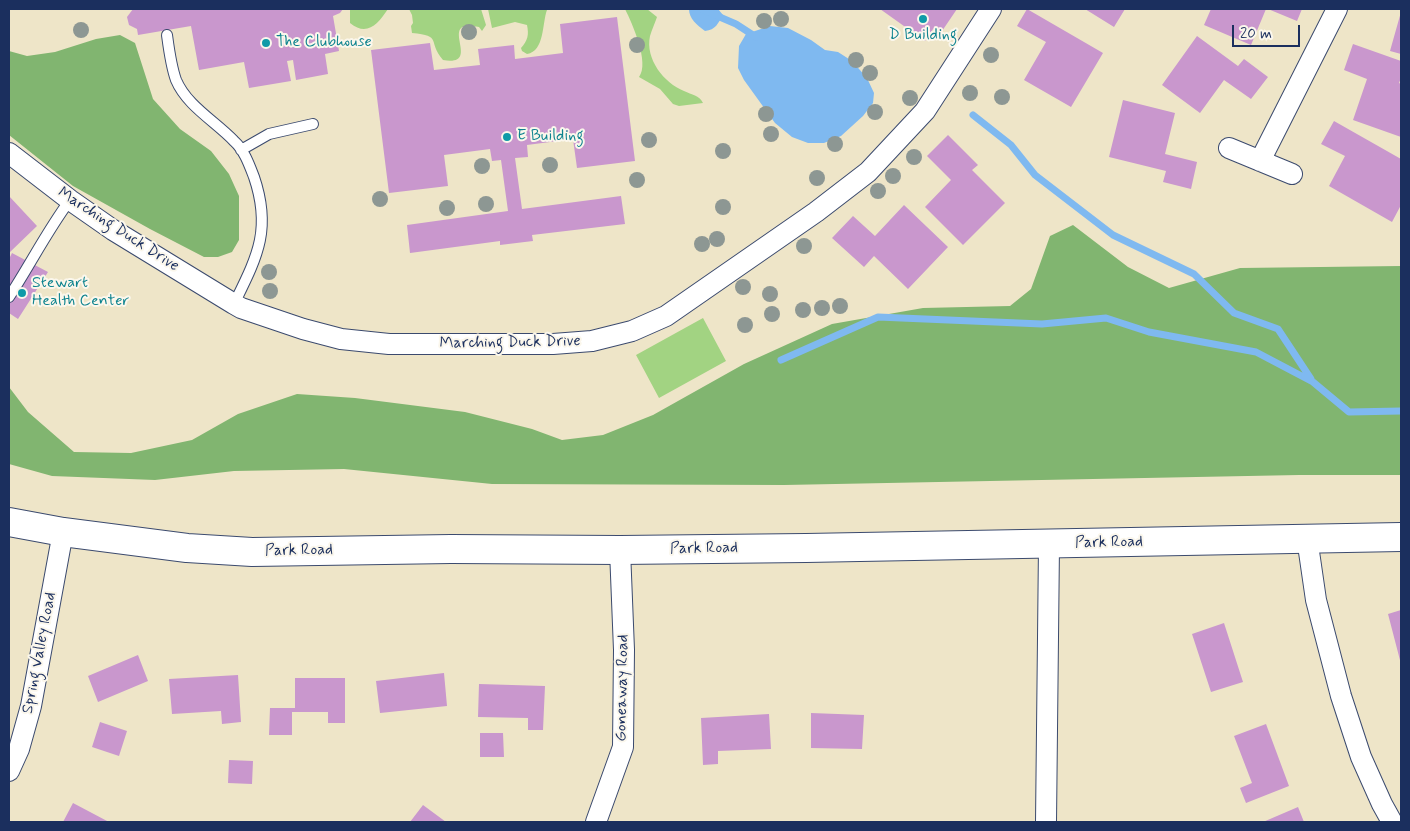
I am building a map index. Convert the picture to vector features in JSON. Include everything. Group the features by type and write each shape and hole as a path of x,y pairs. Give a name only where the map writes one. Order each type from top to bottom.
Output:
{"main road":[{"name":"Park Road","path":"12,522 63,532 186,548 252,552 451,549 620,550 1401,538"}],"street":[{"name":"Marching Duck Drive","path":"9,153 113,230 234,304 259,314 341,339 390,344 553,344 592,341 632,331 666,316 816,212 868,172 925,111 991,9"},
{"path":"1260,161 1337,9"},
{"path":"1229,148 1292,174"},
{"name":"Spring Valley Road","path":"9,771 19,749 32,706 63,532"},
{"path":"1307,538 1316,600 1341,696 1360,757 1392,822"},
{"path":"1046,822 1049,544"},
{"name":"Goneaway Road","path":"596,822 623,747 624,650 620,550"}],"lane":[{"path":"167,35 171,62 177,80 188,98 235,142 241,150 249,162 260,196 263,226 255,262 234,304"},
{"path":"241,150 269,134 313,124"},
{"path":"9,297 52,225 70,200"}],"green space":[{"path":"350,9 388,9 376,24 367,29 362,29 350,23"},
{"path":"409,9 481,9 486,25 482,31 479,27 466,26 460,29 460,56 455,60 443,60 438,54 431,38 422,34 412,33 412,15"},
{"path":"488,9 552,9 547,10 545,15 542,36 537,48 527,54 521,48 527,37 527,25 515,22 492,28"},
{"path":"625,9 647,9 657,17 650,36 649,45 653,61 663,76 670,82 697,97 703,103 679,106 673,104 660,89 639,77 642,71 642,62 639,43"},
{"path":"120,35 135,43 153,99 180,129 211,151 229,174 239,196 239,240 232,252 218,257 204,257 150,229 73,186 9,135 9,51 27,56 55,52 96,39"},
{"path":"1073,225 1128,267 1169,288 1240,268 1401,266 1401,475 1299,475 784,485 492,484 344,469 234,471 155,480 52,476 9,464 9,387 28,412 74,452 131,453 192,440 238,414 297,394 355,398 465,412 532,429 562,440 603,435 653,415 744,364 832,324 923,308 1010,306 1031,289 1050,236"},
{"path":"703,318 726,361 659,398 636,355"}],"water":[{"path":"689,9 718,9 723,15 714,28 705,31 692,19"},
{"path":"770,26 788,28 825,50 838,52 852,61 867,78 874,93 873,103 863,116 841,136 824,143 808,143 792,137 775,123 744,80 738,68 739,46 746,34"}],"building":[{"name":"The Clubhouse","path":"133,9 343,9 340,13 333,16 339,51 325,54 328,74 296,80 293,60 287,61 291,81 249,88 244,62 199,70 191,26 138,35 137,29 129,25 127,17"},
{"name":"D Building","path":"880,9 957,9 940,34 933,29 925,41"},
{"path":"1027,9 1103,53 1071,107 1024,80 1046,42 1017,26"},
{"path":"1085,9 1125,9 1114,27"},
{"path":"1211,9 1266,9 1251,45 1204,25"},
{"path":"1268,9 1302,9 1297,21"},
{"path":"1401,12 1401,54 1390,51"},
{"name":"E Building","path":"617,17 635,161 577,168 573,139 527,145 528,157 515,158 522,209 621,196 625,224 532,235 533,241 500,245 500,241 410,253 407,225 508,211 501,160 492,161 490,149 444,155 448,186 389,193 371,50 430,43 434,70 480,65 478,49 514,45 515,59 563,53 560,24"},
{"path":"1197,36 1238,66 1244,59 1268,77 1251,99 1224,80 1200,113 1162,85"},
{"path":"1353,44 1401,61 1401,78 1399,83 1401,84 1401,137 1353,120 1367,79 1344,70"},
{"path":"1123,100 1175,113 1165,154 1197,162 1191,189 1163,182 1166,171 1109,157"},
{"path":"1334,121 1401,159 1401,205 1392,222 1329,186 1345,156 1321,144"},
{"path":"948,135 978,165 972,170 1005,203 963,245 925,207 951,180 927,156"},
{"name":"Stewart Health Center","path":"9,196 37,226 9,253"},
{"path":"904,205 948,247 908,289 874,256 864,267 832,238 853,216 875,236"},
{"name":"Stewart Health Center","path":"12,253 48,272 18,319 9,313 9,259"},
{"path":"1401,610 1401,664 1388,614"},
{"path":"1224,623 1243,682 1211,692 1192,634"},
{"path":"138,655 148,681 98,702 88,676"},
{"path":"444,673 447,706 380,713 376,681"},
{"path":"238,675 241,722 222,724 221,711 172,714 169,679"},
{"path":"295,678 345,678 345,723 328,723 328,712 292,712 292,735 269,735 270,708 295,708"},
{"path":"479,684 545,686 543,730 528,730 528,718 478,717"},
{"path":"811,713 864,715 862,749 811,748"},
{"path":"769,714 771,749 718,751 718,764 703,765 701,718"},
{"path":"100,722 127,731 119,756 92,747"},
{"path":"1266,724 1289,786 1246,803 1240,788 1252,783 1234,736"},
{"path":"480,733 503,733 504,757 480,757"},
{"path":"229,760 253,761 252,784 228,783"},
{"path":"73,803 109,822 63,822"},
{"path":"423,805 446,822 410,822"},
{"path":"1298,807 1304,822 1263,822"}],"waterway":[{"path":"701,9 736,24 756,37"},
{"path":"973,115 1011,145 1035,175 1113,235 1194,274 1234,313 1278,329 1311,379"},
{"path":"781,360 878,317 1042,324 1106,318 1149,332 1256,352 1313,382 1349,412 1401,411"}],"place":[{"name":"D Building","path":"923,19"},
{"name":"The Clubhouse","path":"266,43"},
{"name":"E Building","path":"507,137"},
{"name":"Stewart Health Center","path":"22,293"}]}
